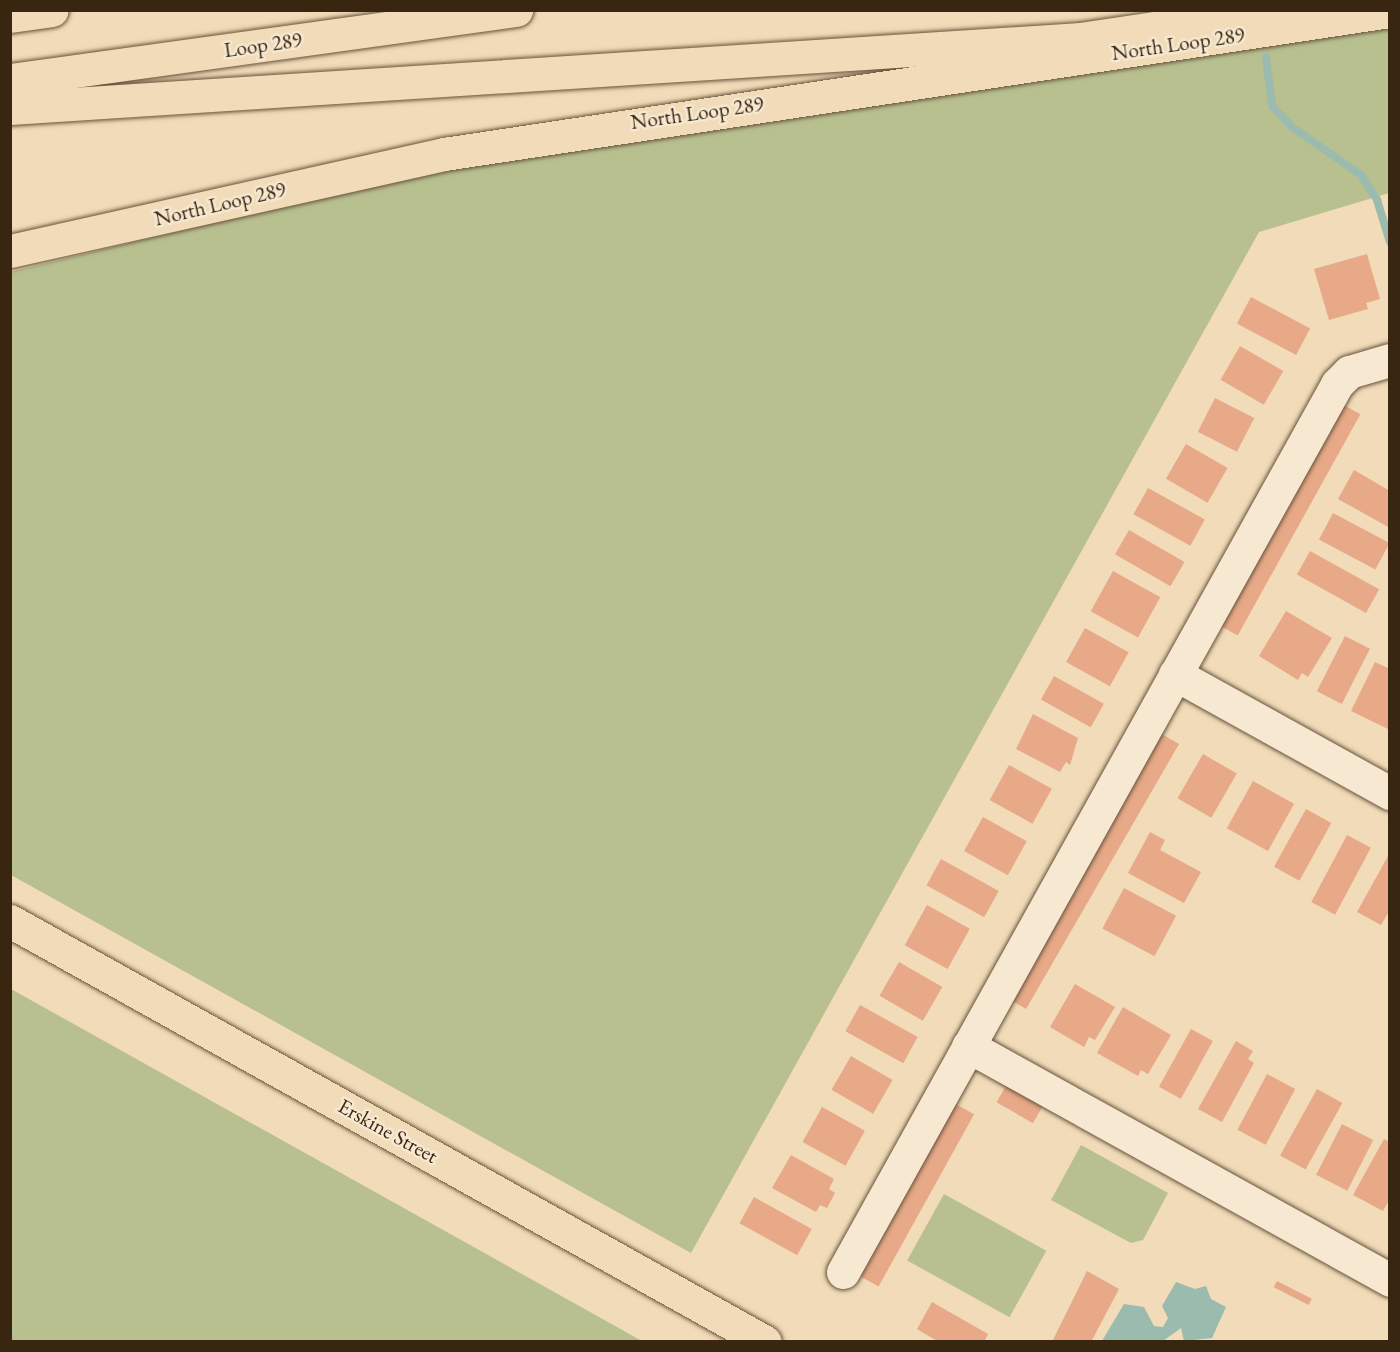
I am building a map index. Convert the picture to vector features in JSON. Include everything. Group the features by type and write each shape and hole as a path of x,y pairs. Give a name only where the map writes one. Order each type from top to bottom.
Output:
{"main road":[{"path":"10,16 52,10"},
{"name":"Loop 289","path":"10,80 516,10"},
{"path":"10,108 1081,39 1275,10"},
{"name":"North Loop 289","path":"10,251 456,152 1389,11"},
{"name":"Erskine Street","path":"10,921 765,1341"}],"lane":[{"path":"843,1272 1337,384 1349,372 1389,360"},
{"path":"1175,674 1389,793"},
{"path":"968,1046 1389,1281"}],"green space":[{"path":"1389,27 1389,193 1259,232 691,1253 11,875 10,272 432,170"},
{"path":"11,989 642,1341 11,1341"},
{"path":"1081,1145 1168,1193 1143,1240 1131,1243 1051,1200"},
{"path":"944,1194 1046,1251 1009,1317 907,1260"}],"shaded area":[{"path":"1176,1282 1195,1289 1206,1286 1211,1299 1226,1307 1212,1338 1184,1341 1181,1328 1163,1341 1102,1341 1124,1304 1144,1307 1154,1326 1163,1327 1168,1318 1162,1306"}],"building":[{"path":"1367,254 1380,299 1366,303 1368,309 1329,320 1314,269"},
{"path":"1251,297 1310,328 1296,355 1237,323"},
{"path":"1240,346 1283,371 1264,405 1220,380"},
{"path":"1215,398 1254,418 1237,452 1198,432"},
{"path":"1342,404 1360,414 1238,635 1219,625"},
{"path":"1186,444 1228,468 1208,503 1166,479"},
{"path":"1354,470 1390,491 1390,528 1338,499"},
{"path":"1148,488 1205,520 1190,546 1133,514"},
{"path":"1333,513 1390,543 1375,570 1319,539"},
{"path":"1129,530 1184,562 1170,586 1115,554"},
{"path":"1310,551 1379,589 1366,613 1297,575"},
{"path":"1113,571 1160,597 1138,637 1091,611"},
{"path":"1286,611 1332,638 1308,677 1302,673 1298,680 1259,656"},
{"path":"1085,628 1129,652 1110,686 1066,662"},
{"path":"1345,636 1370,649 1342,704 1317,691"},
{"path":"1375,662 1390,669 1390,730 1351,711"},
{"path":"1054,676 1104,704 1091,727 1041,700"},
{"path":"1033,714 1078,738 1070,765 1066,762 1060,772 1016,749"},
{"path":"1160,733 1179,744 1026,1009 1007,998"},
{"path":"1203,754 1237,774 1211,818 1178,798"},
{"path":"1009,765 1052,789 1032,824 990,800"},
{"path":"1253,781 1294,804 1268,851 1227,828"},
{"path":"1306,809 1331,823 1299,881 1274,867"},
{"path":"983,817 1027,841 1008,875 964,851"},
{"path":"1150,832 1165,840 1160,850 1201,872 1184,903 1128,873"},
{"path":"1347,835 1371,848 1335,915 1311,902"},
{"path":"1388,856 1390,910 1381,925 1357,912"},
{"path":"941,859 999,891 984,917 926,885"},
{"path":"1124,888 1176,916 1154,956 1102,929"},
{"path":"927,905 970,929 948,969 905,945"},
{"path":"899,962 942,987 923,1021 880,996"},
{"path":"1075,984 1115,1007 1095,1040 1089,1037 1084,1047 1050,1027"},
{"path":"860,1005 918,1037 903,1063 845,1031"},
{"path":"1123,1007 1171,1035 1148,1074 1141,1070 1138,1076 1097,1053"},
{"path":"1191,1029 1213,1041 1181,1099 1159,1087"},
{"path":"1236,1041 1253,1051 1248,1059 1254,1063 1222,1122 1198,1109"},
{"path":"851,1056 893,1080 873,1114 832,1090"},
{"path":"1267,1074 1295,1089 1266,1145 1237,1130"},
{"path":"1007,1084 1043,1105 1033,1123 996,1102"},
{"path":"1317,1089 1342,1103 1306,1170 1280,1155"},
{"path":"954,1103 974,1114 879,1286 858,1275"},
{"path":"822,1107 865,1131 845,1166 803,1142"},
{"path":"1342,1124 1373,1140 1347,1191 1316,1175"},
{"path":"1384,1139 1390,1142 1390,1199 1383,1211 1353,1195"},
{"path":"791,1155 834,1179 829,1189 835,1193 827,1208 820,1205 816,1212 772,1188"},
{"path":"754,1197 812,1229 797,1255 739,1223"},
{"path":"1087,1271 1119,1289 1091,1342 1052,1342"},
{"path":"1277,1281 1312,1299 1309,1305 1274,1287"},
{"path":"932,1302 988,1334 984,1342 939,1342 917,1329"}],"waterway":[{"path":"1266,57 1272,106 1292,127 1361,175 1377,200 1390,242"}]}
